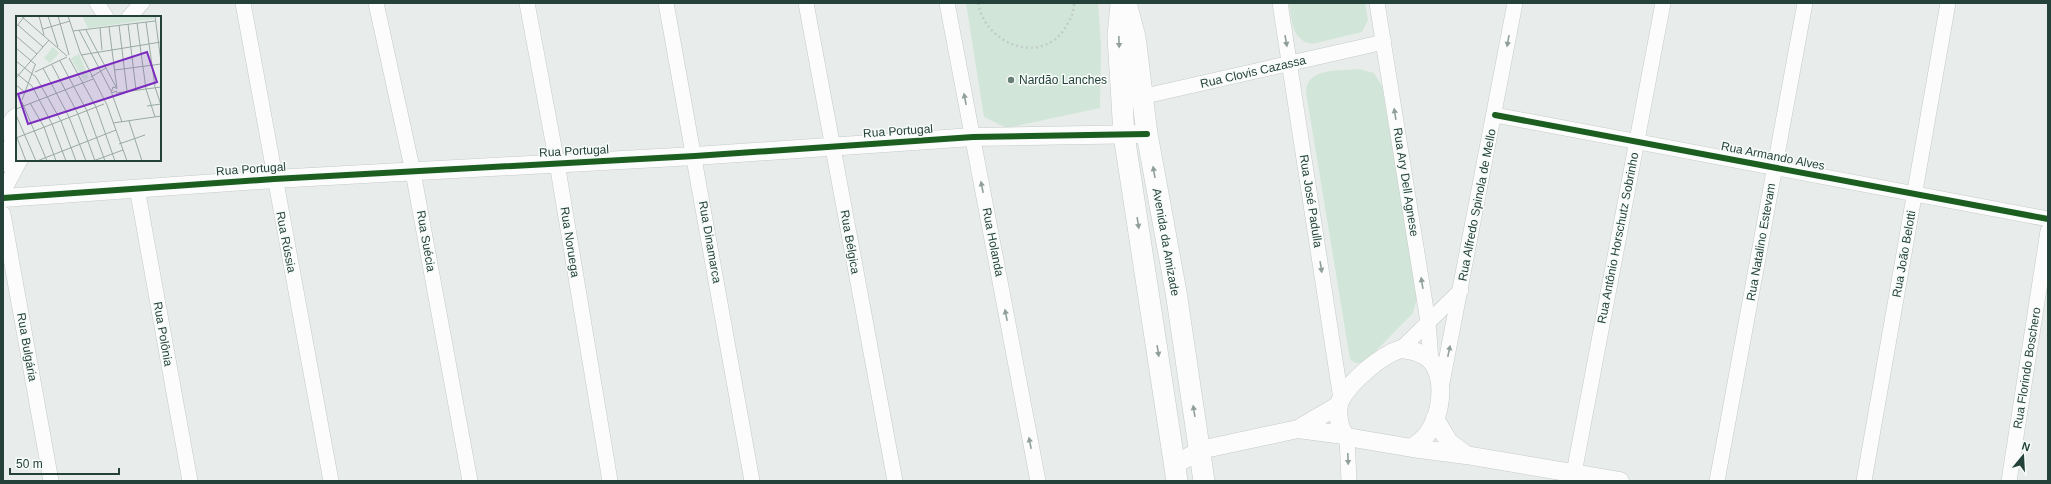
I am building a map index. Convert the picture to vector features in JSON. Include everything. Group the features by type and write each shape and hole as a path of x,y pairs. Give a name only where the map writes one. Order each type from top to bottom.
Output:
{"main road":[{"name":"Avenida da Amizade","path":"1121,3 1118,36 1124,135 1176,473"},
{"name":"Avenida da Amizade","path":"1126,3 1135,37 1147,134 1176,292 1204,481"}],"street":[{"path":"97,3 105,16"},
{"path":"130,16 142,3"},
{"name":"Rua Rússia","path":"243,3 331,481"},
{"name":"Rua Suécia","path":"376,3 413,172 470,481"},
{"name":"Rua Noruega","path":"527,3 557,163 610,481"},
{"name":"Rua Dinamarca","path":"666,3 752,481"},
{"name":"Rua Bélgica","path":"806,3 894,481"},
{"name":"Rua Holanda","path":"947,3 1038,481"},
{"name":"Rua José Padulla","path":"1280,3 1340,402"},
{"name":"Rua Ary Dell Agnese","path":"1377,3 1428,322 1431,361"},
{"name":"Rua Alfredo Spinola de Mello","path":"1441,389 1495,115 1515,3"},
{"name":"Rua Antônio Horschutz Sobrinho","path":"1574,473 1663,3"},
{"name":"Rua Natalino Estevam","path":"1716,481 1805,3"},
{"name":"Rua João Belotti","path":"1864,481 1948,3"},
{"name":"Rua Clovis Cazassa","path":"1122,101 1143,98 1384,42"},
{"path":"3,109 13,127 3,164"},
{"name":"Rua Armando Alves","path":"1495,115 2048,219"},
{"name":"Rua Portugal","path":"3,198 274,178 413,172 694,156 973,137 1147,134"},
{"path":"3,192 19,161"},
{"name":"Rua Polônia","path":"137,188 190,481"},
{"name":"Rua Bulgária","path":"3,214 51,481"},
{"name":"Rua Florindo Boschero","path":"2009,481 2048,230"},
{"name":"Rua Alfredo Spinola de Mello","path":"1401,349 1461,290"},
{"path":"1298,429 1340,402 1348,390 1382,358 1401,349 1416,352 1431,361 1438,377 1441,389 1435,419 1429,432 1412,448"},
{"path":"1340,402 1338,418 1346,436 1349,481"},
{"path":"1435,419 1449,442 1466,455"},
{"path":"1176,473 1200,450 1298,429 1620,481"}],"path":[{"path":"978,3 979,8 992,33 1010,45 1029,48 1046,45 1062,35 1074,10 1074,3"}],"green space":[{"path":"966,3 1098,3 1101,46 1100,108 1007,128 984,117"},
{"path":"1289,3 1365,3 1368,20 1362,32 1312,44 1305,42 1296,34 1292,22"},
{"path":"1359,69 1374,73 1382,86 1417,298 1413,313 1364,363 1355,363 1350,359 1306,92 1308,84 1312,78 1318,74"}],"cycle path":[{"path":"1495,115 2048,219"},
{"path":"3,198 274,179 695,156 973,137 1147,134"}],"place":[{"name":"Nardão Lanches","path":"1011,80"}]}
